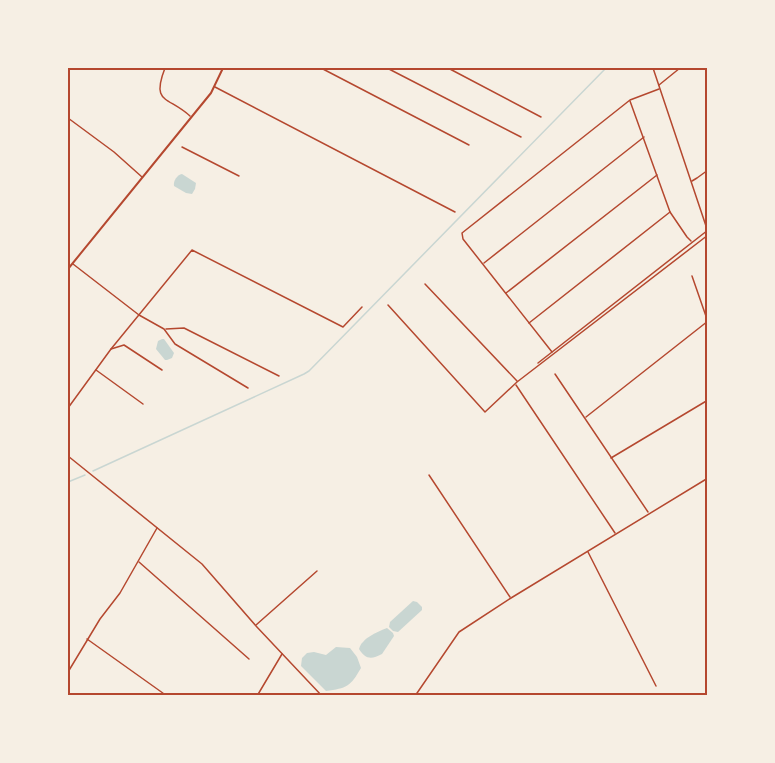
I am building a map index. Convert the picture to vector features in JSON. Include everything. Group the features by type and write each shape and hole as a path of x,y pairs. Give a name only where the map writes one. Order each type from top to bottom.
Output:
{"main road":[{"path":"68,268 191,117 214,87 224,68"}],"street":[{"path":"165,68 159,86 160,93 164,99 191,117"},
{"path":"321,68 469,145"},
{"path":"387,68 521,137"},
{"path":"448,68 541,117"},
{"path":"538,363 708,230 652,68"},
{"path":"552,352 463,239 462,233 630,100 659,87 680,68"},
{"path":"214,87 455,212"},
{"path":"630,100 670,212 692,242"},
{"path":"68,118 114,152 142,177"},
{"path":"483,264 644,137"},
{"path":"182,147 239,176"},
{"path":"691,181 708,170"},
{"path":"506,294 657,175"},
{"path":"529,323 670,212"},
{"path":"388,305 485,412 516,383 708,235"},
{"path":"68,408 111,349 192,250 343,327 362,307"},
{"path":"72,264 139,315 164,329 175,344 248,388"},
{"path":"585,418 707,321 692,276"},
{"path":"425,284 516,383 616,534"},
{"path":"164,329 184,328 279,376"},
{"path":"111,349 124,345 162,370"},
{"path":"96,369 143,404"},
{"path":"555,374 649,513"},
{"path":"611,458 708,400"},
{"path":"68,456 202,564 322,696"},
{"path":"429,476 511,598"},
{"path":"415,696 459,632 708,478"},
{"path":"68,672 104,612 120,593 157,527"},
{"path":"588,551 656,686"},
{"path":"138,561 249,658"},
{"path":"256,626 317,571"},
{"path":"87,639 168,696"},
{"path":"257,696 282,654"}],"shaded area":[{"path":"182,174 196,183 192,194 174,186 176,178"},
{"path":"162,339 174,353 172,358 167,360 156,349 158,341"},
{"path":"413,601 422,607 422,610 398,632 393,631 389,627 390,622"},
{"path":"387,628 394,636 382,654 371,658 366,657 359,649 363,642"},
{"path":"336,647 350,648 361,668 347,685 326,691 301,666 302,658 307,653 314,652 326,655"}],"waterway":[{"path":"93,471 309,371 606,68"},
{"path":"68,482 85,475"}]}
